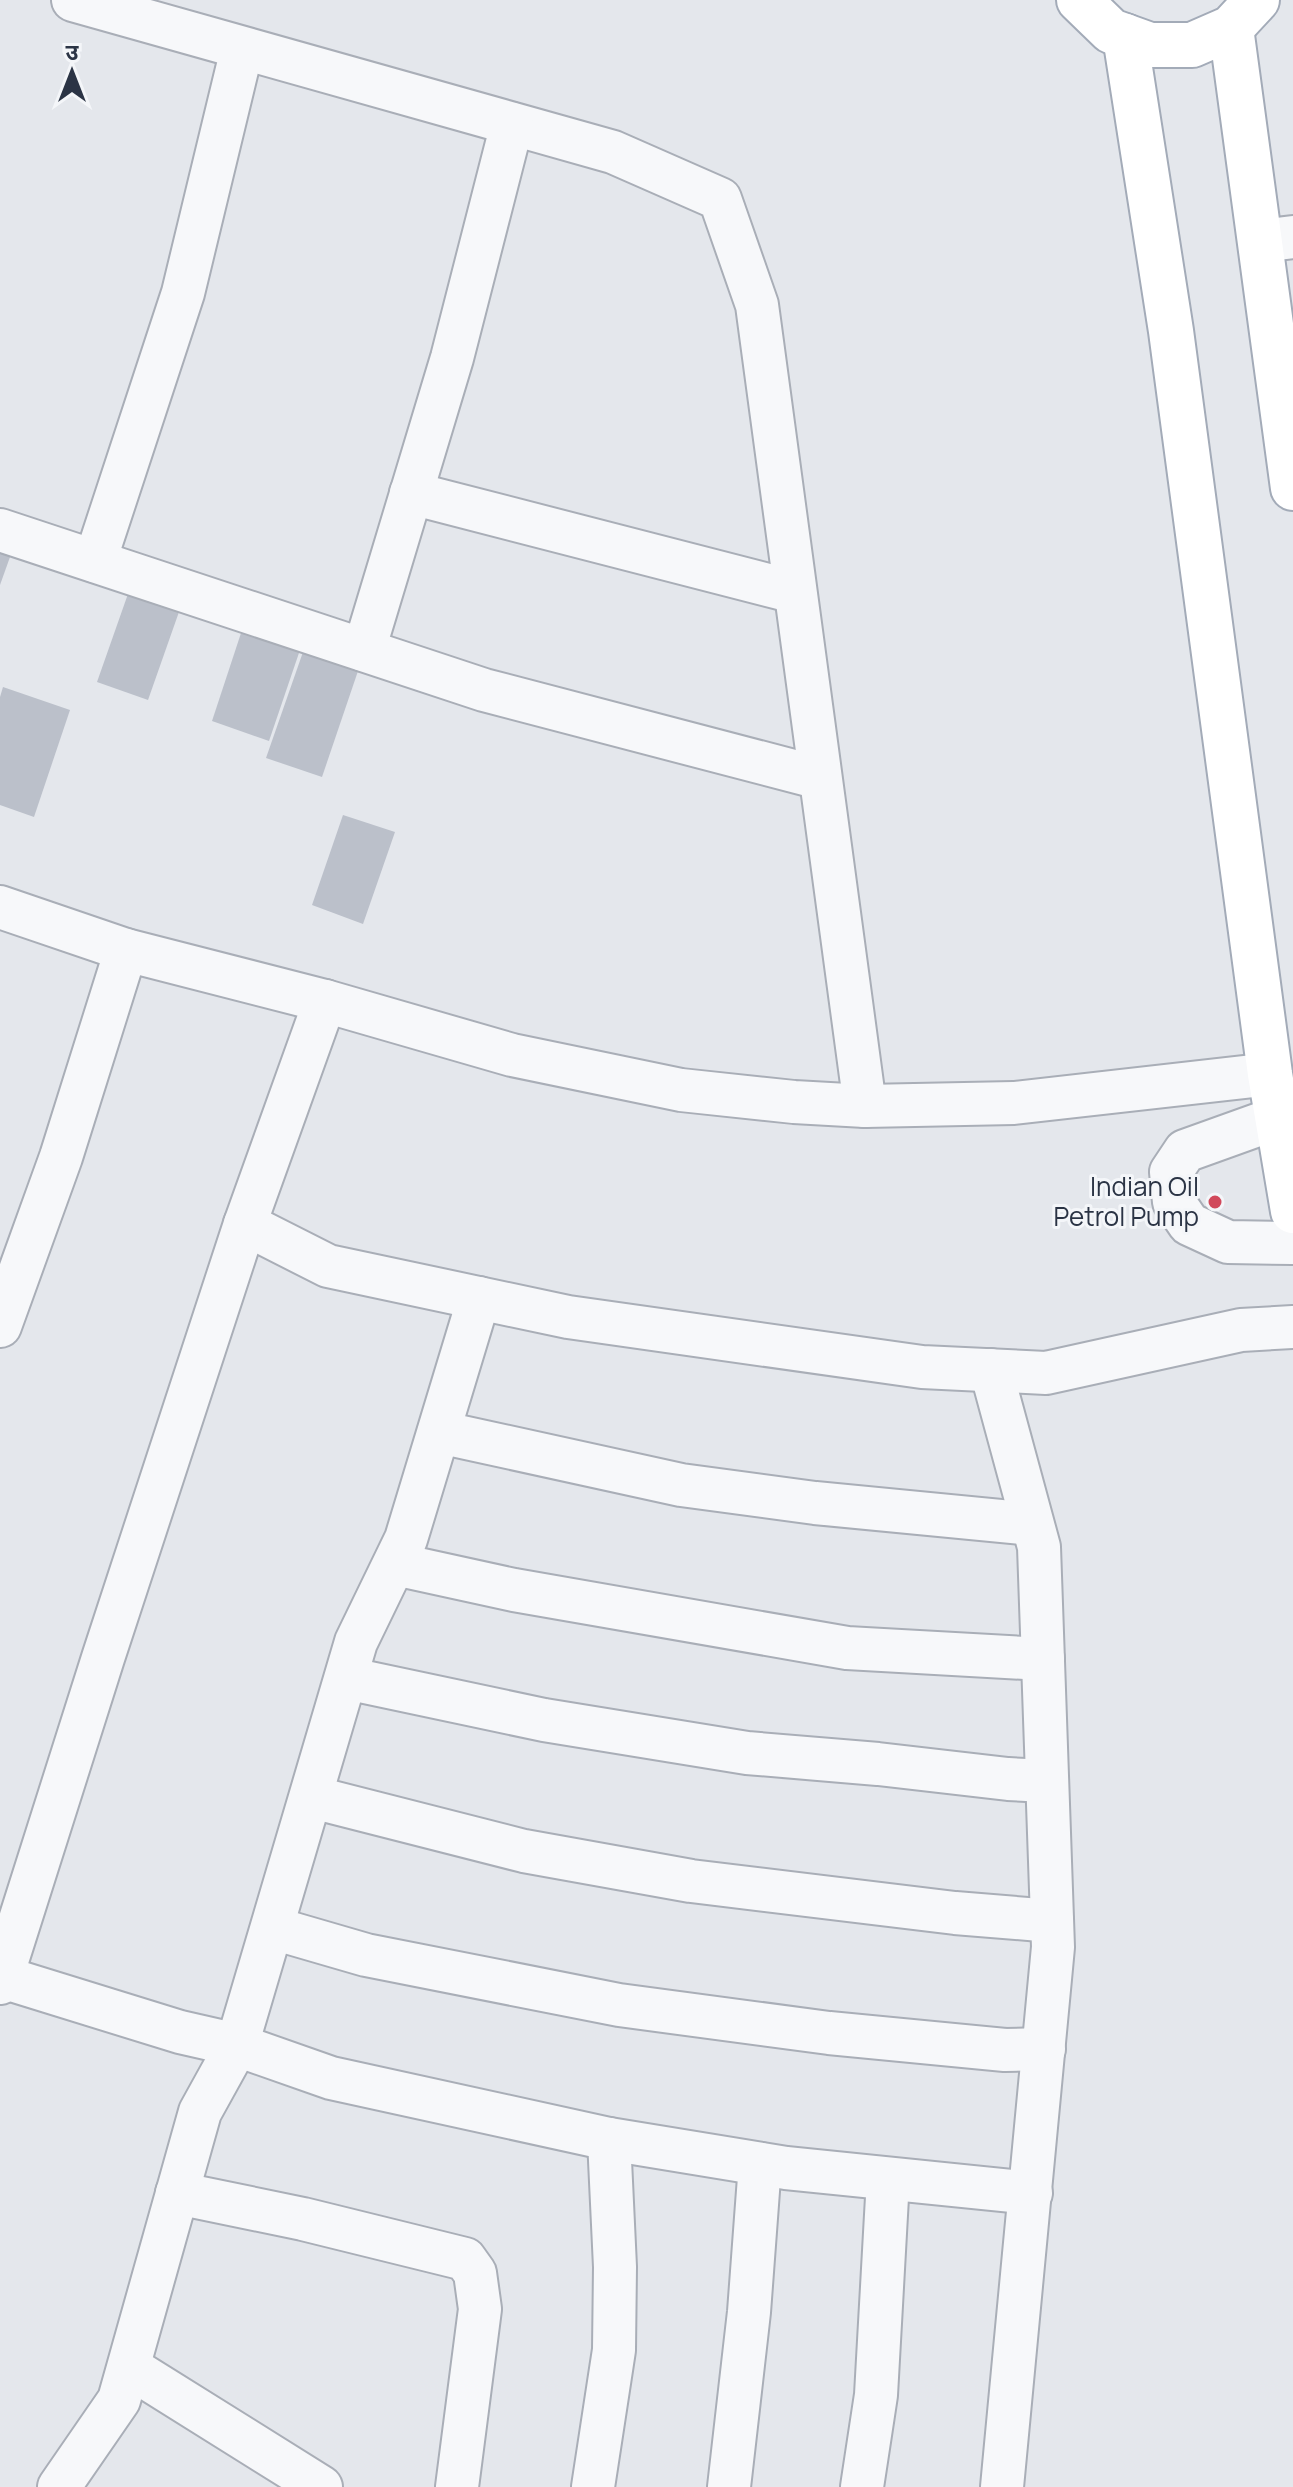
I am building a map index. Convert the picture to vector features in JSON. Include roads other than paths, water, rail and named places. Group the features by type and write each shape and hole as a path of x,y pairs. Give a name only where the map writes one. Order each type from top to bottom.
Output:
{"main road":[{"path":"1079,0 1111,31 1150,45 1192,45 1244,14 1276,239 1293,488"},
{"path":"1125,36 1171,331 1270,1074 1293,1211"}],"street":[{"path":"73,0 613,152 720,199 757,305 865,1106"},
{"path":"95,561 183,293 242,49"},
{"path":"364,650 452,358 512,124"},
{"path":"411,493 795,592"},
{"path":"0,530 484,690 820,778"},
{"path":"0,907 126,950 325,1001 512,1055 681,1090 865,1106 1014,1103 1270,1074"},
{"path":"0,1326 61,1157 126,950"},
{"path":"325,1001 245,1224 1,1980 180,2032 237,2045 331,2078 609,2139 760,2164 1031,2193"},
{"path":"1277,1118 1185,1151 1171,1172 1174,1202 1189,1224 1228,1242 1293,1243"},
{"path":"245,1224 328,1266 568,1317 922,1367 1046,1373 1241,1330 1293,1327"},
{"path":"71,2483 119,2400 200,2112 237,2045 356,1642 406,1539 479,1298"},
{"path":"991,1370 1039,1547 1053,1947 1002,2487"},
{"path":"439,1432 681,1485 815,1503 1032,1524"},
{"path":"395,1564 514,1590 847,1648 1043,1659"},
{"path":"346,1678 544,1720 717,1749 1047,1781"},
{"path":"312,1797 524,1851 691,1881 955,1913 1052,1921"},
{"path":"273,1928 366,1955 619,2005 829,2033 1005,2050 1044,2049"},
{"path":"593,2487 614,2350 615,2267 609,2139"},
{"path":"729,2487 749,2312 760,2164"},
{"path":"862,2487 876,2395 888,2179"},
{"path":"177,2193 303,2219 465,2259 475,2273 480,2309 457,2487"},
{"path":"129,2367 321,2487"}],"place":[{"name":"Indian Oil Petrol Pump","path":"1215,1202"}]}
